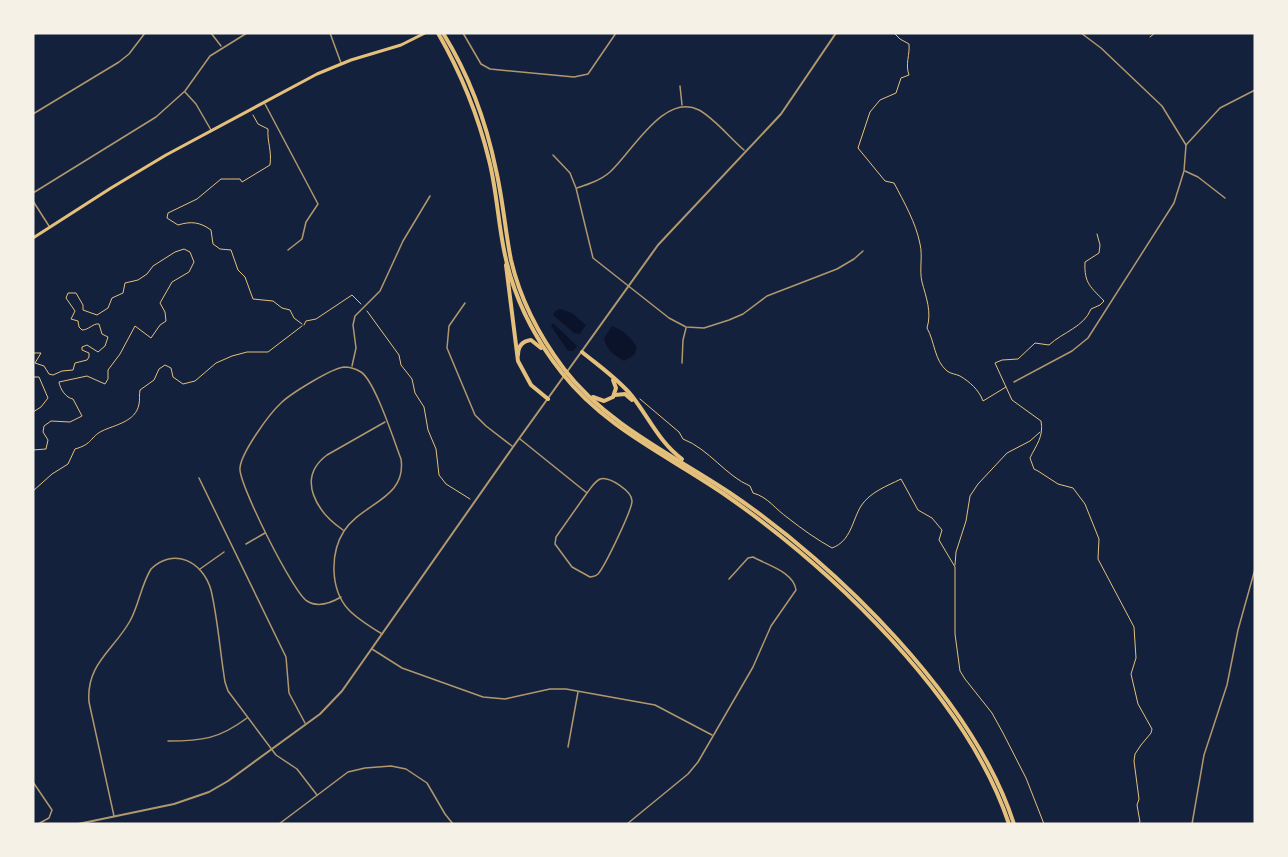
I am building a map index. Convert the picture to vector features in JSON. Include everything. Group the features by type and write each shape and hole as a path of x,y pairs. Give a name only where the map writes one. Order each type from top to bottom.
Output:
{"highway":[{"path":"438,33 461,76 478,118 490,162 518,361 531,385 548,399"},
{"path":"443,33 458,57 476,98 487,133 519,285 540,332 571,381 592,406 616,426 722,494 771,529 850,598 919,674 959,725 984,766 1009,824"},
{"path":"505,256 520,303 549,357"},
{"path":"548,399 527,377 520,361 518,351 523,343 531,340 537,343 561,373 598,400 607,401 617,394 625,394 638,404"},
{"path":"582,352 624,387 665,444 705,476"},
{"path":"606,372 616,386 613,397"},
{"path":"578,385 618,422 750,507 814,559 852,594 899,642 948,702 978,745 1005,798 1014,824"}],"main road":[{"path":"33,238 136,172 317,74 401,45 424,33"}],"street":[{"path":"33,114 119,62 129,54 145,33"},
{"path":"211,33 222,47"},
{"path":"33,193 156,117 185,92 210,56 247,33"},
{"path":"330,33 342,64"},
{"path":"463,33 481,64 490,69 574,77 588,74 616,33"},
{"path":"78,824 174,804 209,792 228,781 306,724 335,699 666,234 781,114 836,33"},
{"path":"1014,382 1072,351 1088,338 1167,215 1174,202 1184,171 1186,145 1162,106 1101,48 1081,33"},
{"path":"680,86 682,106"},
{"path":"1186,145 1220,108 1255,90"},
{"path":"185,92 196,104 211,130"},
{"path":"264,103 318,204 306,222 302,239 288,250"},
{"path":"576,188 601,179 611,171 658,119 674,107 682,106 699,110 745,152"},
{"path":"553,155 570,173 576,188 593,258 669,318 686,327 704,328 743,314 767,296 837,269 855,259 863,250"},
{"path":"1184,171 1198,177 1225,198"},
{"path":"352,367 356,348 353,325 355,316 379,293 403,241 430,196"},
{"path":"33,201 50,227"},
{"path":"465,303 449,326 447,348 475,415 513,447"},
{"path":"682,363 682,340 686,327"},
{"path":"341,597 333,602 319,604 306,601 300,596 266,533 242,480 240,465 244,453 281,402 330,371 352,367 367,376 401,459 401,476 394,489 356,518 344,531 337,547 335,579 344,604 354,615 382,634"},
{"path":"344,531 330,522 321,510 313,492 311,475 320,460 327,455 386,422"},
{"path":"519,439 587,493"},
{"path":"199,478 286,657 289,693 306,724"},
{"path":"602,478 608,479 630,494 632,499 623,525 598,573 590,577 572,567 555,544 556,537 587,493 602,478"},
{"path":"246,544 266,533"},
{"path":"200,570 224,552"},
{"path":"114,816 89,702 88,692 92,674 101,658 114,645 130,621 147,576 157,563 172,557 187,559 200,570 210,589 228,691 272,749 281,759 297,769 317,795"},
{"path":"627,824 688,774 704,752 753,667 771,626 796,590 795,584 786,574 753,557 748,558 729,579"},
{"path":"1192,824 1204,755 1227,685 1238,630 1255,569"},
{"path":"371,649 410,672 496,699 517,698 550,689 579,691 655,705 713,736"},
{"path":"568,747 579,691"},
{"path":"168,741 213,738 229,731 248,717"},
{"path":"279,824 348,772 365,768 398,767 413,772 427,783 453,824"},
{"path":"33,782 52,810 49,818 38,824"}],"path":[{"path":"894,33 909,44 910,54 906,68 909,75 901,78 896,93 880,100 870,112 858,148 885,181 894,183 913,223 920,245 922,281 928,297 927,328 941,364 950,373 958,375 974,387 983,401 1006,387"},
{"path":"1150,37 1155,33"},
{"path":"250,110 258,124 268,129 271,145 270,165 242,182 240,179 222,179 197,199 168,213 167,218 178,225 191,222 202,224 211,230 213,244 220,249 231,250 238,270 245,277 253,299 273,301 282,308 290,310 294,318 303,325"},
{"path":"1097,234 1100,245 1099,253 1085,262 1085,270 1091,290 1104,301 1091,309 1088,317 1081,323 1060,335 1050,345 1035,343 1018,359 995,363 1012,400 1041,421 1038,445 1030,458 1034,469 1058,484 1074,488 1085,504 1099,539 1098,559 1134,627 1136,658 1131,674 1138,704 1152,729 1135,754 1134,765 1140,822 1137,824"},
{"path":"33,353 41,353 35,363 44,366 49,374 73,370 75,363 87,360 89,357 89,353 82,350 82,347 87,345 98,352 105,346 108,337 102,334 99,324 82,330 78,321 71,319 75,311 67,303 68,293 76,293 83,305 83,310 98,315 108,308 112,298 123,293 125,283 138,280 153,266 175,252 184,249 190,252 194,262 189,272 172,282 160,303 165,312 166,321 160,325 151,338 135,326 120,354 108,370 108,379 105,384 87,376 59,382 65,395 68,399 73,399 82,416 70,422 51,421 44,426 43,432 48,440 46,449 33,450"},
{"path":"33,491 52,474 69,464 75,449 84,447 100,432 120,425 132,416 139,406 140,390 154,380 159,369 165,365 171,368 173,377 183,384 195,381 216,363 232,356 248,352 268,352 298,331 306,321 316,319 352,295 364,307 399,355 401,365 412,379 415,393 424,407 428,430 436,448 440,475 446,484 473,501"},
{"path":"33,380 34,377 39,377 48,398 41,407 33,412"},
{"path":"634,393 679,432 683,440 694,443 699,449 721,463 740,482 750,486 753,493 762,495 785,516 832,548 846,540 860,507 869,497 901,479 918,510 932,518 942,530 939,540 955,567"},
{"path":"1041,431 1030,441 1007,453 970,496 966,521 956,552 955,634 960,671 992,713 1003,733 1026,778 1044,824"}],"water":[{"path":"556,310 572,313 586,325 580,334 574,333 553,315"},
{"path":"553,323 577,346 573,351 568,351 551,326"},
{"path":"612,326 627,335 637,348 634,355 624,361 611,352 605,342 604,338"}]}
